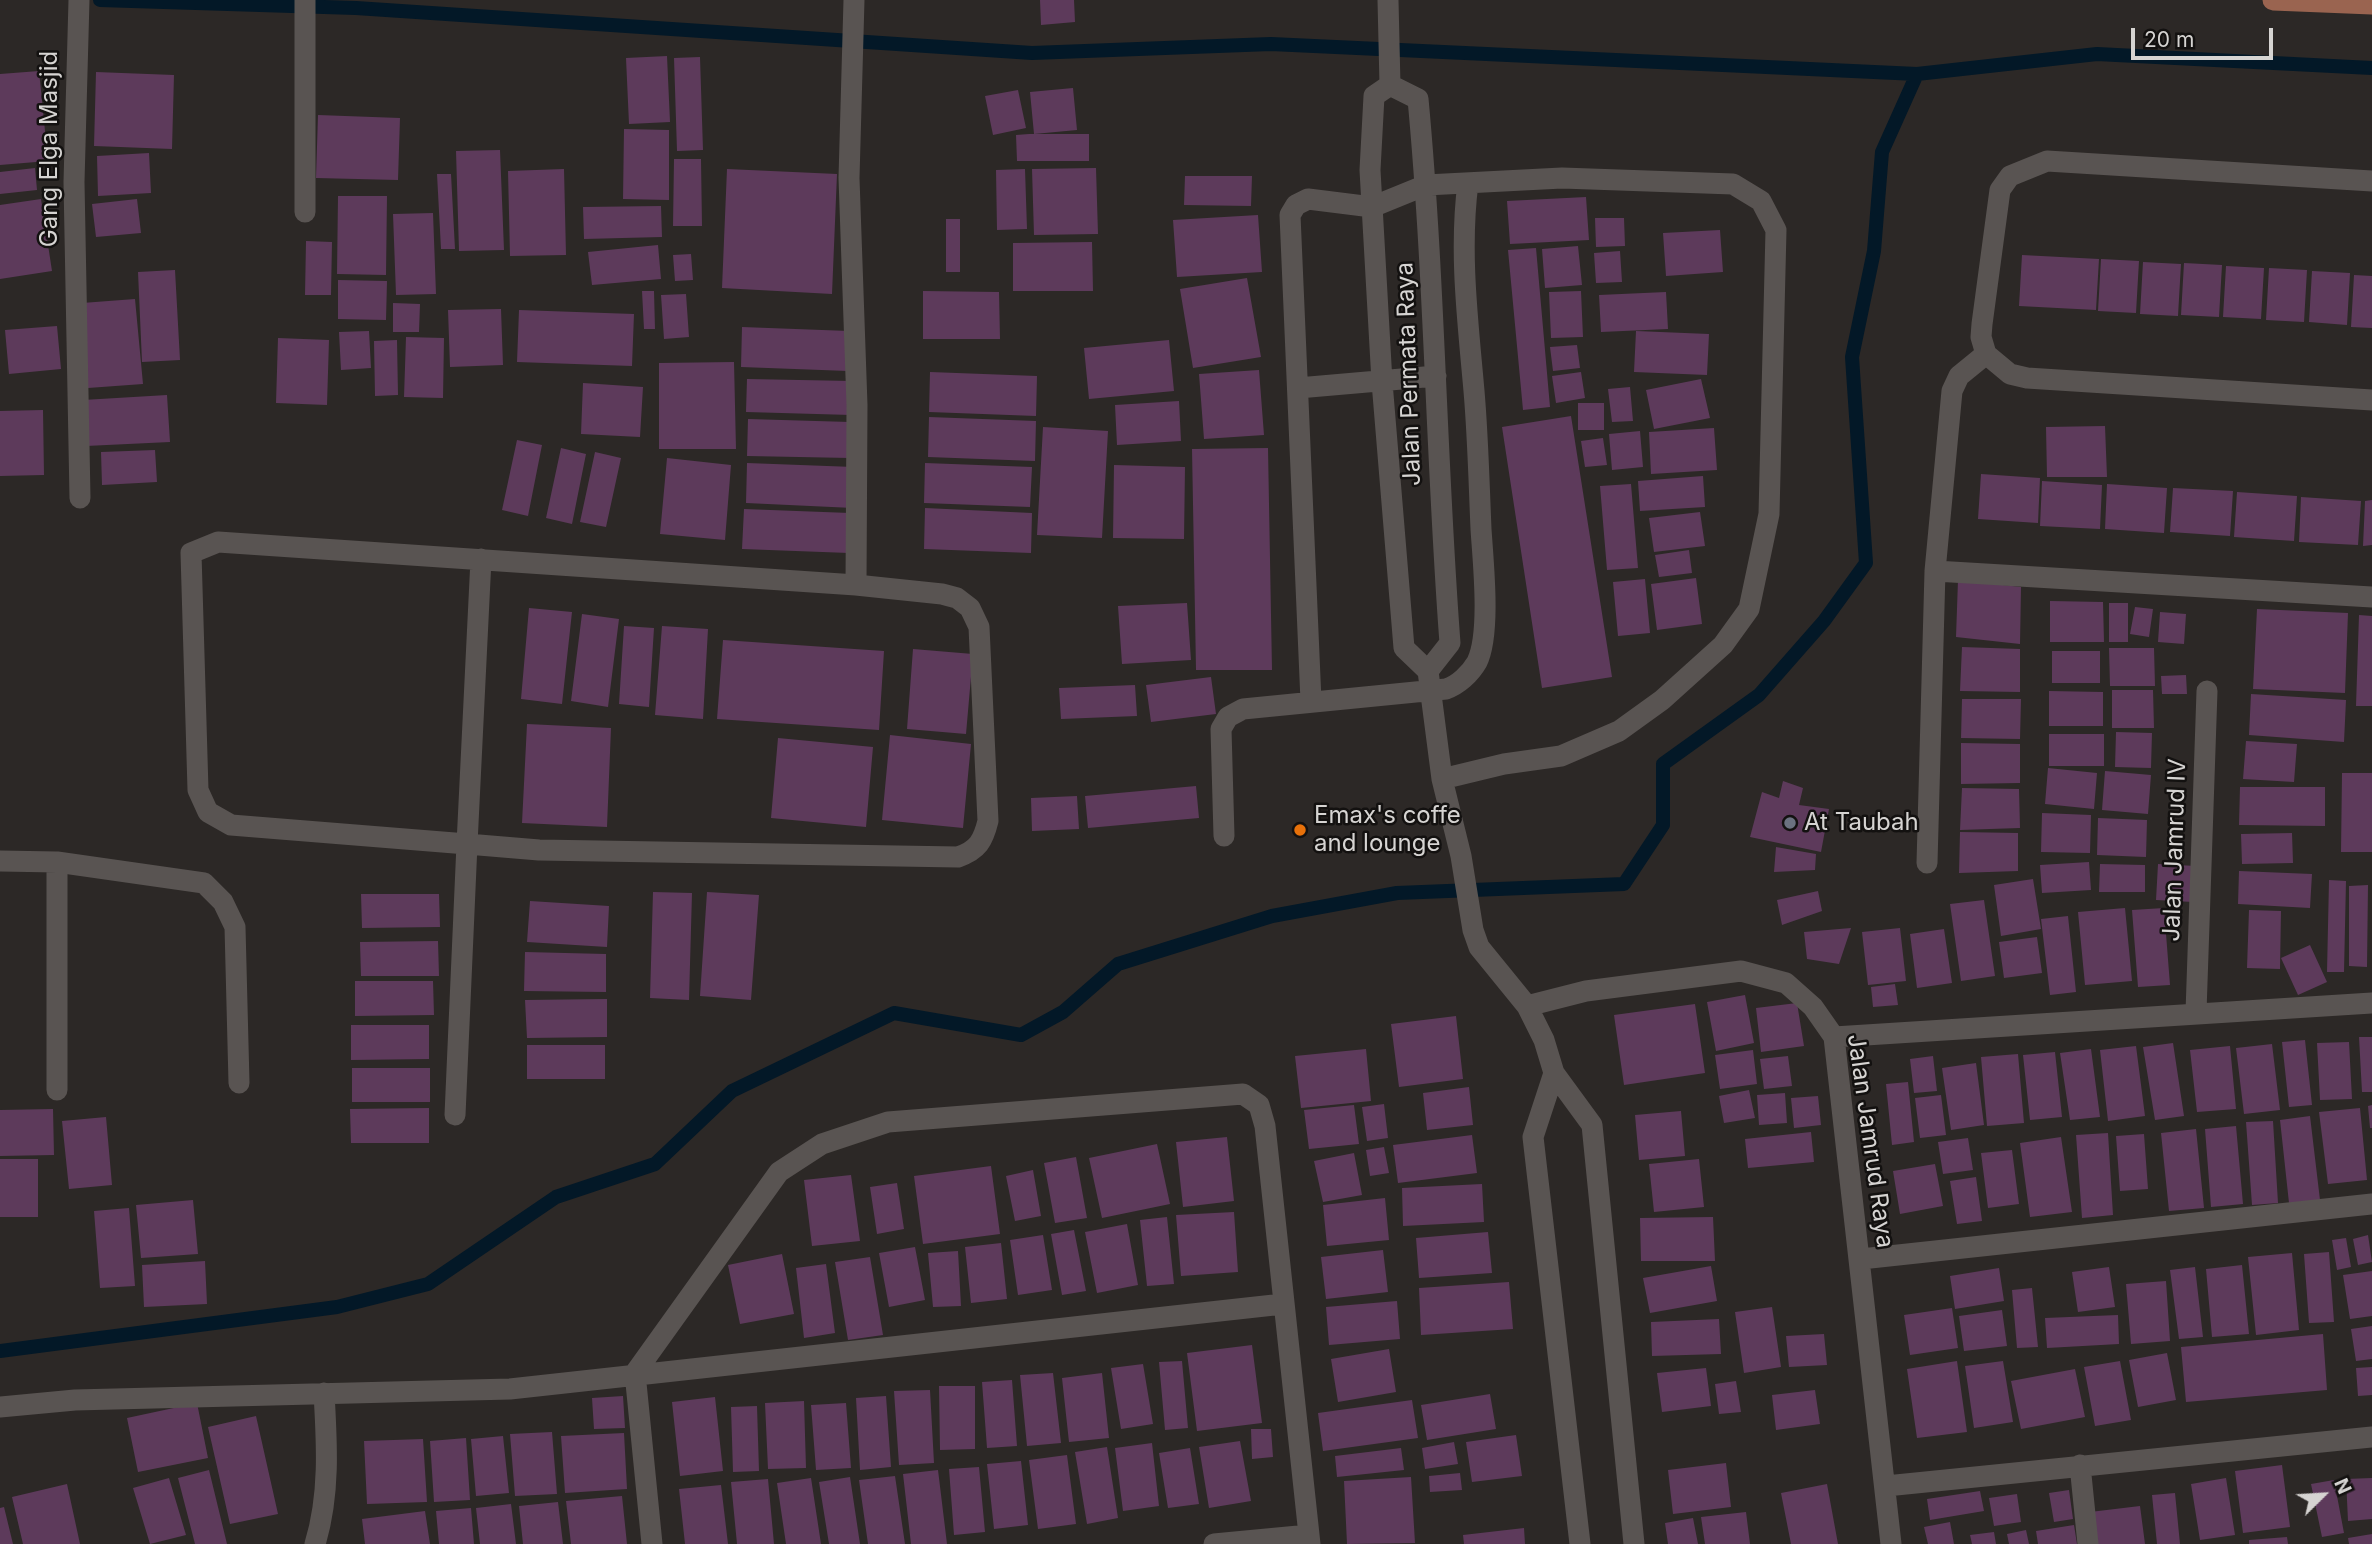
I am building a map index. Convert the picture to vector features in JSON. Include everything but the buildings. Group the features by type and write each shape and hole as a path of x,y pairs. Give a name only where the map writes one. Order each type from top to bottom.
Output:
{"main road":[{"path":"2273,0 2372,4"}],"street":[{"path":"304,212 306,0"},
{"path":"854,2 849,178 857,405 856,585"},
{"name":"Gang Elga Masjid","path":"79,3 74,182 80,498"},
{"path":"1388,3 1389,75"},
{"name":"Jalan Permata Raya","path":"1389,75 1418,99 1426,185 1441,526 1450,643 1428,671 1404,648 1399,619 1389,445 1382,382 1370,170 1374,96 1389,75"},
{"path":"2372,181 2047,161 2026,167 2010,176 2000,190 1981,337 1986,354 2010,374 2027,378 2372,400"},
{"path":"1311,701 1290,215 1296,205 1308,199 1372,207 1426,185 1562,178 1733,184 1761,201 1776,230 1769,514 1749,608 1723,645 1661,700 1619,731 1562,756 1504,764 1442,779"},
{"path":"1224,836 1221,729 1228,717 1243,709 1432,692 1457,685 1476,662 1483,621 1477,433 1465,273 1464,211 1468,183"},
{"path":"1927,863 1935,571 1952,391 1959,376 1986,354"},
{"path":"1298,388 1436,376"},
{"path":"218,542 481,559 856,585 957,598 970,608 979,627 988,821 983,840 974,851 958,857 539,850 231,825 208,812 198,790 191,553 218,542"},
{"path":"455,1115 481,559"},
{"path":"1935,571 2372,597"},
{"path":"1428,671 1442,779 1461,856 1473,930 1489,961 1527,1006 1544,1040 1554,1073 1592,1125 1634,1544"},
{"name":"Jalan Jamrud IV","path":"2196,1012 2207,691"},
{"path":"0,861 57,862 204,883 223,902 235,927 239,1083"},
{"path":"57,862 57,1090"},
{"name":"Jalan Jamrud Raya","path":"1527,1006 1586,990 1741,971 1786,983 1813,1007 1834,1037 1891,1544"},
{"path":"1834,1037 2196,1012 2372,1003"},
{"path":"1554,1073 1533,1136 1580,1544"},
{"path":"652,1544 635,1373 779,1172 822,1144 888,1122 1243,1094 1259,1105 1265,1126 1309,1540 1214,1544"},
{"path":"1861,1259 2372,1204"},
{"path":"0,1407 75,1401 510,1389 635,1373 1283,1304"},
{"path":"314,1544 325,1492 327,1454 324,1393"},
{"path":"1886,1486 2372,1437"},
{"path":"2080,1465 2088,1544"}],"waterway":[{"path":"100,0 356,8 1032,53 1271,44 1917,74 2097,54 2372,68"},
{"path":"0,1351 337,1307 428,1284 556,1197 655,1164 732,1091 894,1013 1021,1035 1063,1012 1118,964 1272,916 1397,893 1624,884 1663,825 1663,764 1759,695 1824,621 1866,563 1852,357 1874,251 1882,152 1917,74"}],"place":[{"name":"At Taubah","path":"1790,823"},
{"name":"Emax's coffe and lounge","path":"1300,830"}]}
